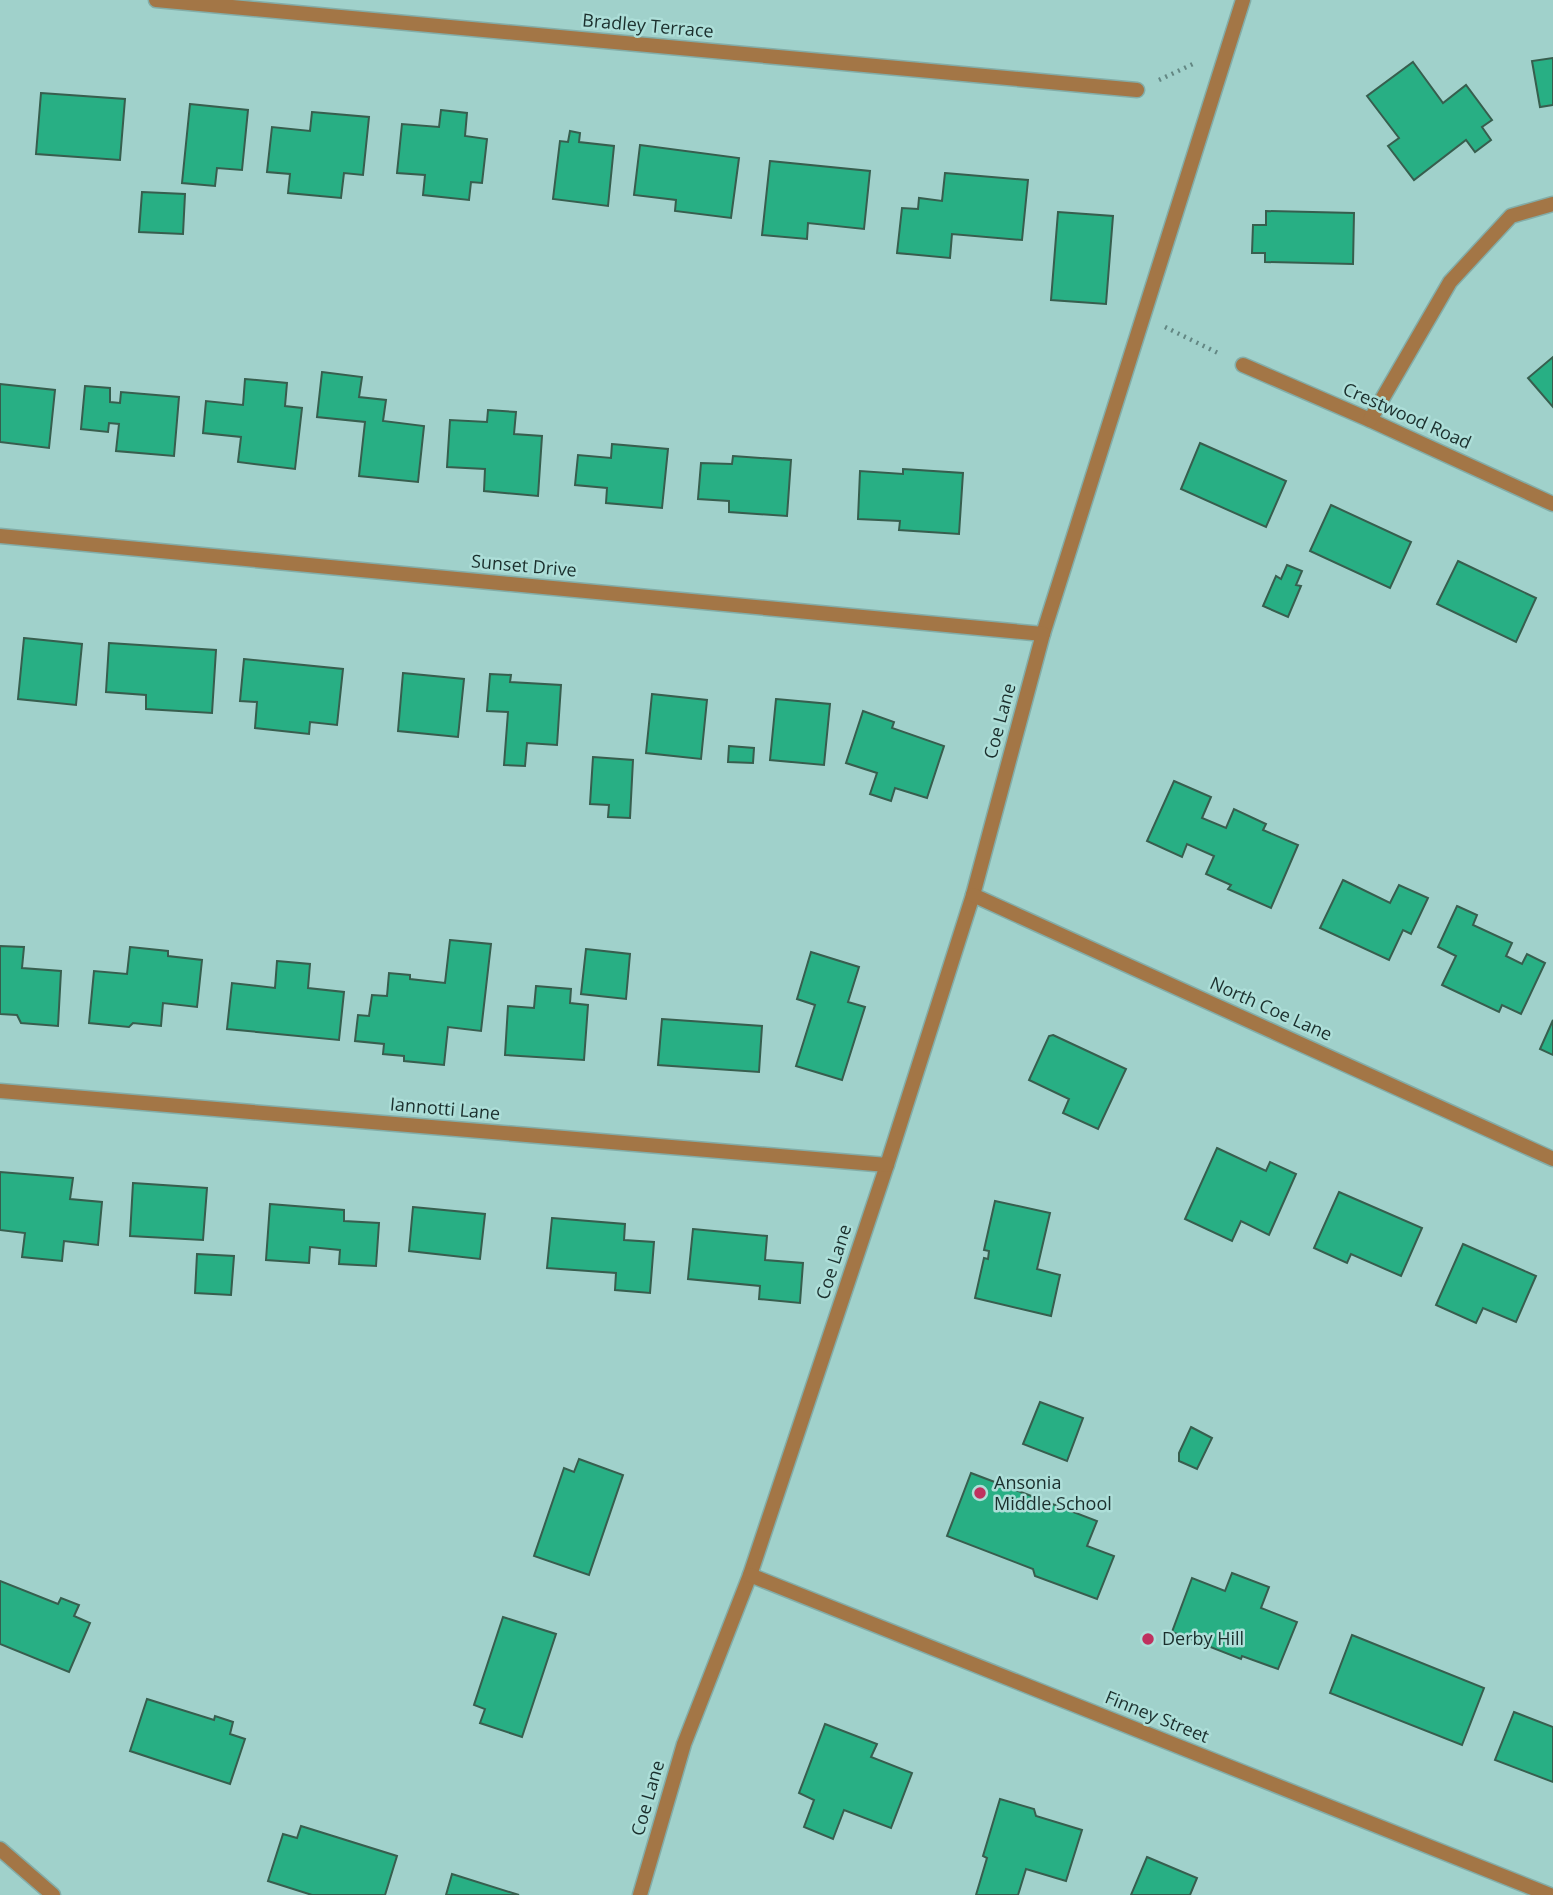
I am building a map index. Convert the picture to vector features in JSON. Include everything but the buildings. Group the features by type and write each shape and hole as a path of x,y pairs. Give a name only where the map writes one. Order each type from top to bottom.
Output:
{"street":[{"name":"Bradley Terrace","path":"156,0 1137,90"},
{"name":"Coe Lane","path":"640,1895 684,1744 751,1575 887,1165 972,895 1043,634 1242,0"},
{"path":"1370,419 1450,282 1511,216 1553,204"},
{"name":"Crestwood Road","path":"1243,365 1370,419 1553,504"},
{"name":"Sunset Drive","path":"0,536 1043,634"},
{"name":"North Coe Lane","path":"972,895 1553,1159"},
{"name":"Iannotti Lane","path":"0,1091 887,1165"},
{"name":"Finney Street","path":"751,1575 1550,1895"},
{"path":"0,1849 53,1895"}],"path":[{"path":"1137,90 1203,59 1226,55"},
{"path":"1144,316 1243,365"}],"place":[{"name":"Ansonia Middle School","path":"980,1493"},
{"name":"Derby Hill","path":"1148,1639"}]}
